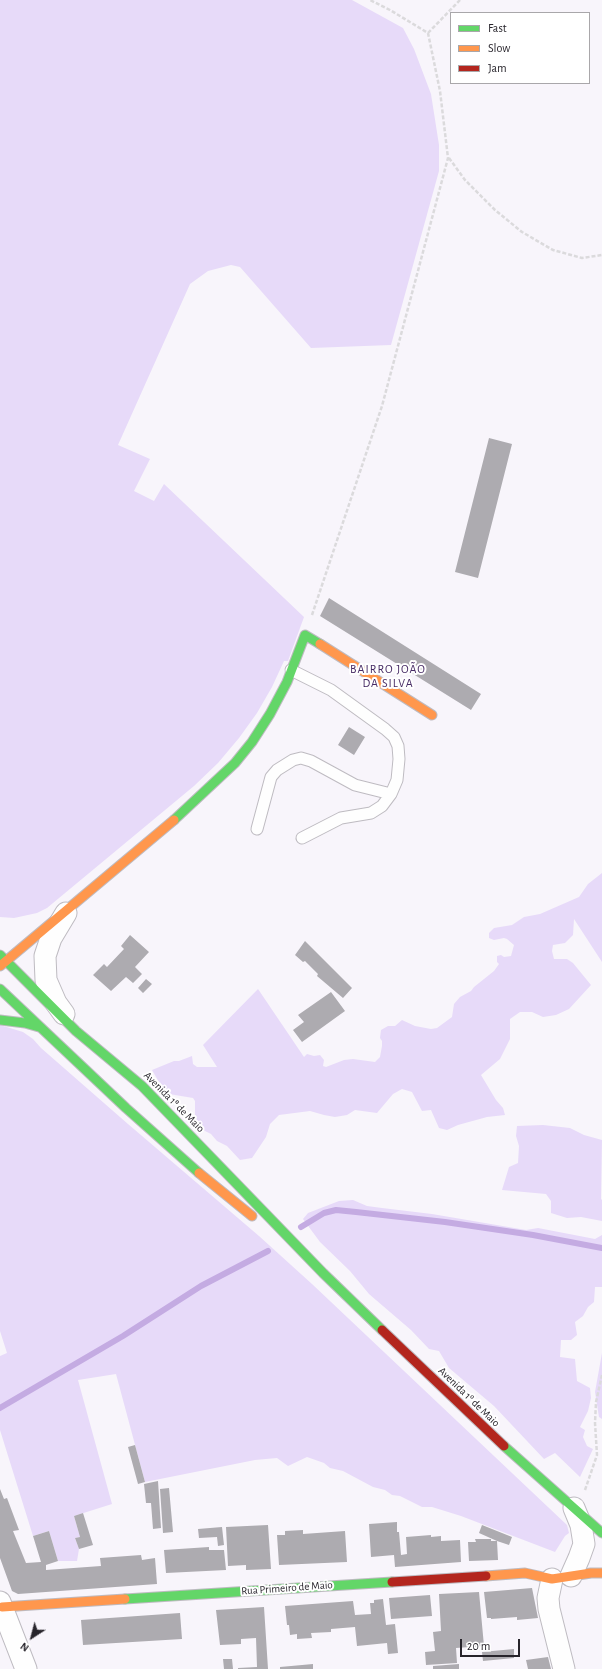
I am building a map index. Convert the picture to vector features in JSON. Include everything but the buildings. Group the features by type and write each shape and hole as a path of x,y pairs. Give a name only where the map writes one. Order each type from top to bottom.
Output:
{"main road":[{"path":"2,961 68,911 162,831 235,763 252,742 270,714 291,670 305,635 432,715"},
{"name":"Avenida 1º de Maio","path":"2,961 76,1031 142,1086 324,1273 488,1432 602,1533"},
{"name":"Avenida 1º de Maio","path":"0,989 126,1108 206,1179 324,1273"},
{"path":"0,1020 40,1027"},
{"name":"Rua Primeiro de Maio","path":"1,1605 525,1573 562,1577 602,1573"}],"street":[{"path":"68,911 51,938 45,956 46,980 56,1003 76,1031"},
{"path":"564,1669 549,1609 548,1598 562,1577 580,1558 584,1544 580,1525 574,1508"},
{"path":"1,1605 26,1669"}],"lane":[{"path":"291,670 331,690 385,729 394,738 398,746 399,759 397,780 391,794 382,806 371,813 341,818 302,838"},
{"path":"257,829 271,777 277,770 293,760 302,758 311,761 355,785 391,794"}],"path":[{"path":"305,635 382,406 448,158 440,91 428,33 370,0"},
{"path":"428,33 460,0"},
{"path":"448,158 470,185 495,210 522,232 553,250 582,258 602,255"},
{"path":"574,1508 587,1487 597,1455 595,1423 596,1402 602,1375"}],"shaded area":[{"path":"0,0 352,0 403,28 414,49 431,94 439,145 439,171 391,345 311,348 240,267 231,265 208,271 190,284 118,445 150,459 134,491 154,501 164,484 304,617 288,661 284,661 272,687 257,713 218,763 194,786 47,908 37,913 14,918 0,917"},
{"path":"602,873 602,962 574,919 573,935 565,943 553,945 552,951 554,959 567,959 573,963 591,985 569,1009 556,1015 543,1017 532,1012 520,1012 510,1019 510,1039 500,1059 481,1075 496,1100 503,1108 505,1115 487,1117 458,1125 447,1130 439,1128 431,1110 422,1111 412,1092 402,1089 393,1094 377,1113 355,1110 347,1115 335,1117 310,1111 279,1115 270,1124 266,1137 252,1158 240,1160 227,1146 217,1141 211,1134 198,1125 195,1118 195,1101 193,1098 169,1094 163,1089 152,1070 174,1061 179,1061 192,1056 193,1064 197,1067 217,1067 203,1045 258,989 304,1057 307,1054 314,1056 320,1055 324,1060 323,1066 326,1067 344,1060 353,1059 375,1062 380,1057 382,1046 382,1041 380,1038 381,1030 388,1026 395,1026 402,1020 415,1026 431,1029 437,1028 452,1017 454,1004 460,997 471,991 494,971 499,964 497,962 497,956 511,956 514,945 507,939 504,938 494,940 489,938 489,933 494,928 512,925 524,917 540,914 579,897 588,884"},
{"path":"0,1025 23,1032 33,1039 41,1048 128,1124 259,1236 312,1284 567,1525 569,1533 565,1536 555,1552 461,1516 432,1507 422,1507 400,1496 392,1495 385,1490 373,1487 343,1471 330,1468 324,1463 307,1457 288,1466 277,1458 255,1460 145,1482 116,1374 78,1380 112,1504 74,1516 80,1537 75,1538 79,1549 77,1561 58,1561 49,1531 33,1536 0,1430 0,1356 7,1353 0,1331"},
{"path":"543,1125 570,1128 584,1135 602,1140 602,1221 581,1217 567,1218 551,1213 551,1201 546,1194 502,1190 509,1167 518,1163 519,1146 516,1136 517,1126"},
{"path":"353,1200 367,1206 432,1214 526,1230 538,1228 595,1239 602,1235 602,1287 595,1287 594,1302 588,1307 583,1316 575,1322 577,1335 571,1340 561,1340 560,1357 575,1359 577,1381 590,1388 591,1398 588,1411 580,1427 585,1430 583,1437 587,1446 593,1449 580,1477 555,1453 544,1459 494,1406 449,1368 439,1351 429,1349 411,1330 369,1294 350,1271 320,1242 303,1219 308,1213 339,1201"},
{"path":"602,1353 602,1419 599,1417 595,1392"}],"waterway":[{"path":"301,1227 324,1213 336,1210 445,1222 533,1235 602,1248"},
{"path":"0,1408 123,1336 201,1286 268,1251"}],"traffic: fast":[{"path":"174,820 235,763 252,742 270,714 287,682 305,635 320,644"},
{"path":"0,955 76,1031 142,1086 323,1273 382,1330"},
{"path":"0,989 126,1108 199,1173"},
{"path":"0,1020 25,1023 39,1027"},
{"path":"504,1446 602,1533"},
{"path":"125,1599 392,1582"}],"traffic: slow":[{"path":"320,644 432,715"},
{"path":"0,966 174,820"},
{"path":"199,1173 252,1216"},
{"path":"486,1576 525,1573 552,1579 591,1573 602,1573"},
{"path":"2,1607 125,1599"}],"traffic: jam":[{"path":"382,1330 504,1446"},
{"path":"392,1582 486,1576"}],"district":[{"name":"BAIRRO JOÃO DA SILVA","path":"388,676"}]}
